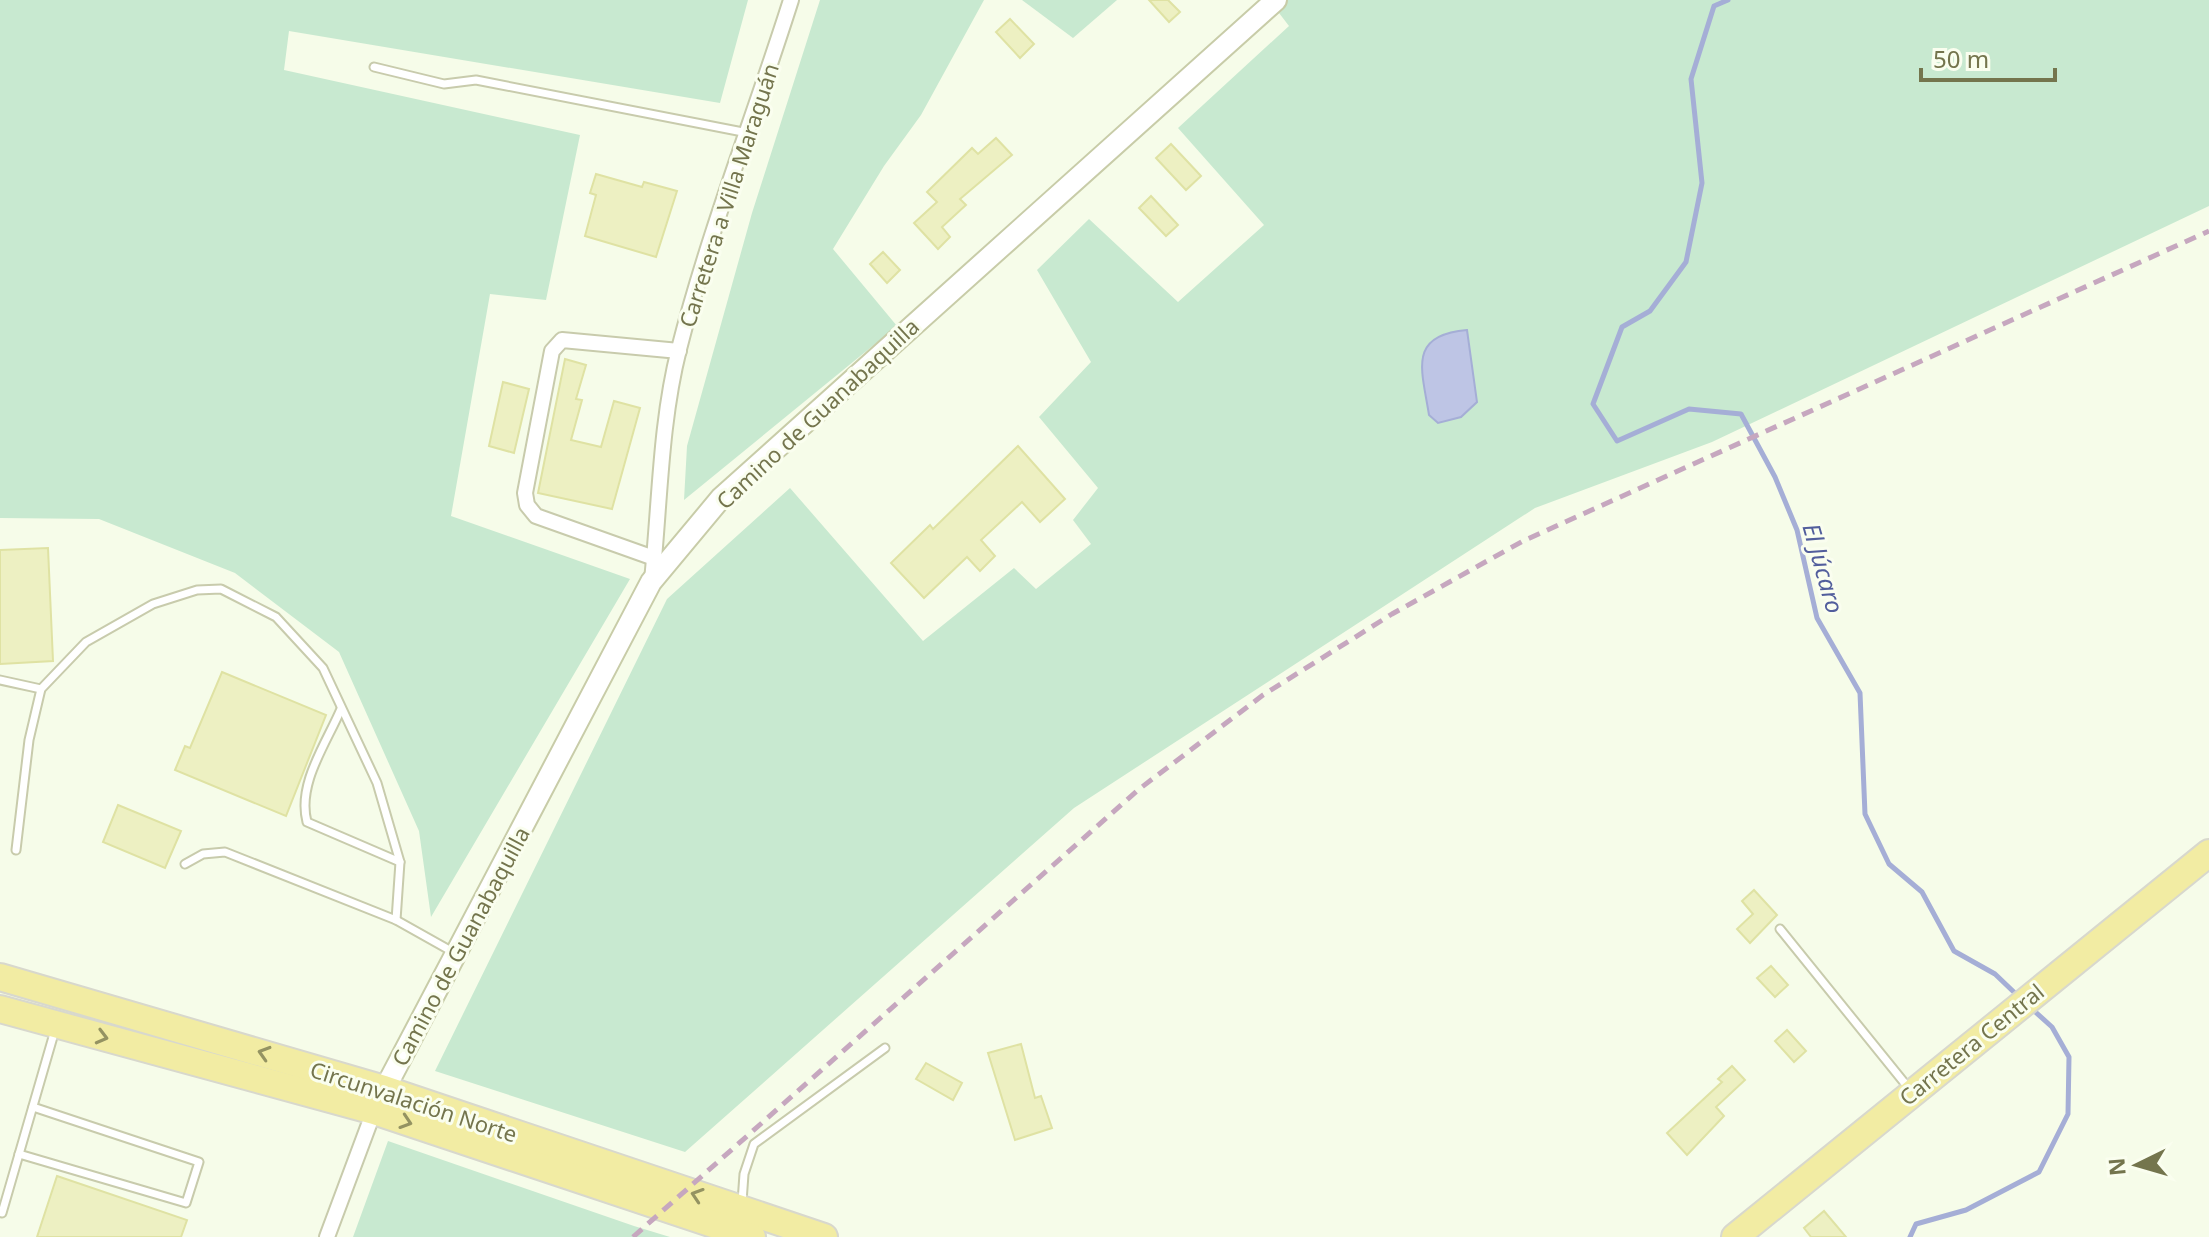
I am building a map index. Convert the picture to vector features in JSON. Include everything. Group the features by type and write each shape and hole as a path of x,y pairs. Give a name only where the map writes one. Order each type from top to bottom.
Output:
{"highway":[{"name":"Carretera Central","path":"1735,1237 2209,853"},
{"name":"Circunvalación Norte","path":"0,977 67,995 379,1100 752,1237"},
{"path":"57,1024 67,995"},
{"name":"Circunvalación Norte","path":"0,1009 379,1100 824,1237"}],"street":[{"name":"Carretera a Villa Maraguán","path":"651,582 665,423 679,351 724,193 749,133 791,0"},
{"name":"Camino de Guanabaquilla","path":"327,1237 379,1100 458,955 651,582 721,498 1276,0"},
{"path":"654,558 536,516 527,505 525,493 552,351 562,340 679,351"}],"lane":[{"path":"374,67 444,84 476,80 749,133"},
{"path":"16,850 29,740 41,689 86,642 153,604 197,590 221,589 276,617 323,668 377,783 400,862 396,920"},
{"path":"0,680 41,689"},
{"path":"341,709 306,787 303,805 307,822 400,862"},
{"path":"185,864 203,854 225,852 396,920 458,955"},
{"path":"1780,929 1912,1092"},
{"path":"2,1213 57,1024"},
{"path":"741,1210 744,1174 754,1144 885,1048"},
{"path":"19,1154 186,1203 199,1162 33,1107"}],"green space":[{"path":"0,0 748,0 720,103 289,31 284,70 580,135 546,300 490,294 451,516 630,579 431,917 419,831 339,652 235,573 99,519 0,518"},
{"path":"820,0 984,0 921,115 884,166 833,249 897,326 684,500 687,446 752,213"},
{"path":"1022,0 1117,0 1073,38"},
{"path":"1269,0 2209,0 2209,206 1712,442 1535,508 1074,808 685,1152 435,1071 667,599 790,488 923,641 1014,568 1036,589 1091,544 1073,520 1098,488 1039,417 1091,362 1037,270 1089,219 1178,302 1264,225 1178,128 1289,26"},
{"path":"388,1141 634,1226 670,1237 353,1237"}],"water":[{"path":"1467,330 1477,402 1461,417 1438,423 1429,415 1423,358 1427,347 1435,339"}],"building":[{"path":"1149,0 1168,0 1180,12 1169,22"},
{"path":"1010,19 1034,44 1020,58 996,32"},
{"path":"996,138 1012,155 960,199 966,205 942,227 950,237 938,249 914,223 937,202 927,192 972,148 978,154"},
{"path":"1171,144 1201,176 1186,190 1156,158"},
{"path":"596,174 642,187 644,182 677,191 656,257 585,236 596,195 590,193"},
{"path":"1151,196 1178,225 1166,236 1139,208"},
{"path":"883,252 900,270 887,283 870,264"},
{"path":"565,359 586,365 576,399 582,400 571,440 601,447 614,401 640,408 612,509 538,493"},
{"path":"503,382 529,389 514,453 489,446"},
{"path":"1018,446 1065,499 1040,522 1022,502 981,540 995,556 980,571 967,557 924,598 891,563 930,525 933,529"},
{"path":"48,548 53,661 0,664 0,550"},
{"path":"222,672 326,715 286,816 175,770 185,746 190,748"},
{"path":"118,805 181,831 165,868 103,842"},
{"path":"1754,890 1777,915 1750,943 1737,929 1753,914 1742,901"},
{"path":"1771,966 1788,985 1775,997 1757,978"},
{"path":"1787,1030 1806,1051 1794,1062 1775,1041"},
{"path":"1021,1044 1035,1098 1041,1096 1052,1128 1015,1140 988,1053"},
{"path":"926,1063 962,1083 953,1100 916,1079"},
{"path":"1732,1066 1745,1080 1716,1107 1724,1116 1687,1155 1667,1133 1722,1082 1718,1079"},
{"path":"57,1176 187,1220 181,1237 37,1237"},
{"path":"1824,1211 1846,1237 1811,1237 1804,1228"}],"waterway":[{"name":"El Júcaro","path":"1728,0 1714,6 1691,79 1702,183 1686,262 1650,311 1622,327 1593,404 1617,441 1689,409 1741,414 1775,477 1797,530 1817,618 1860,693 1865,814 1889,864 1922,892 1954,951 1995,974 2018,996"},
{"name":"El Júcaro","path":"1910,1237 1916,1224 1966,1210 2039,1172 2068,1114 2069,1057 2052,1027 2031,1008"}],"railway":[{"path":"633,1237 1138,790 1263,695 1392,614 1523,541 2209,231"}]}
